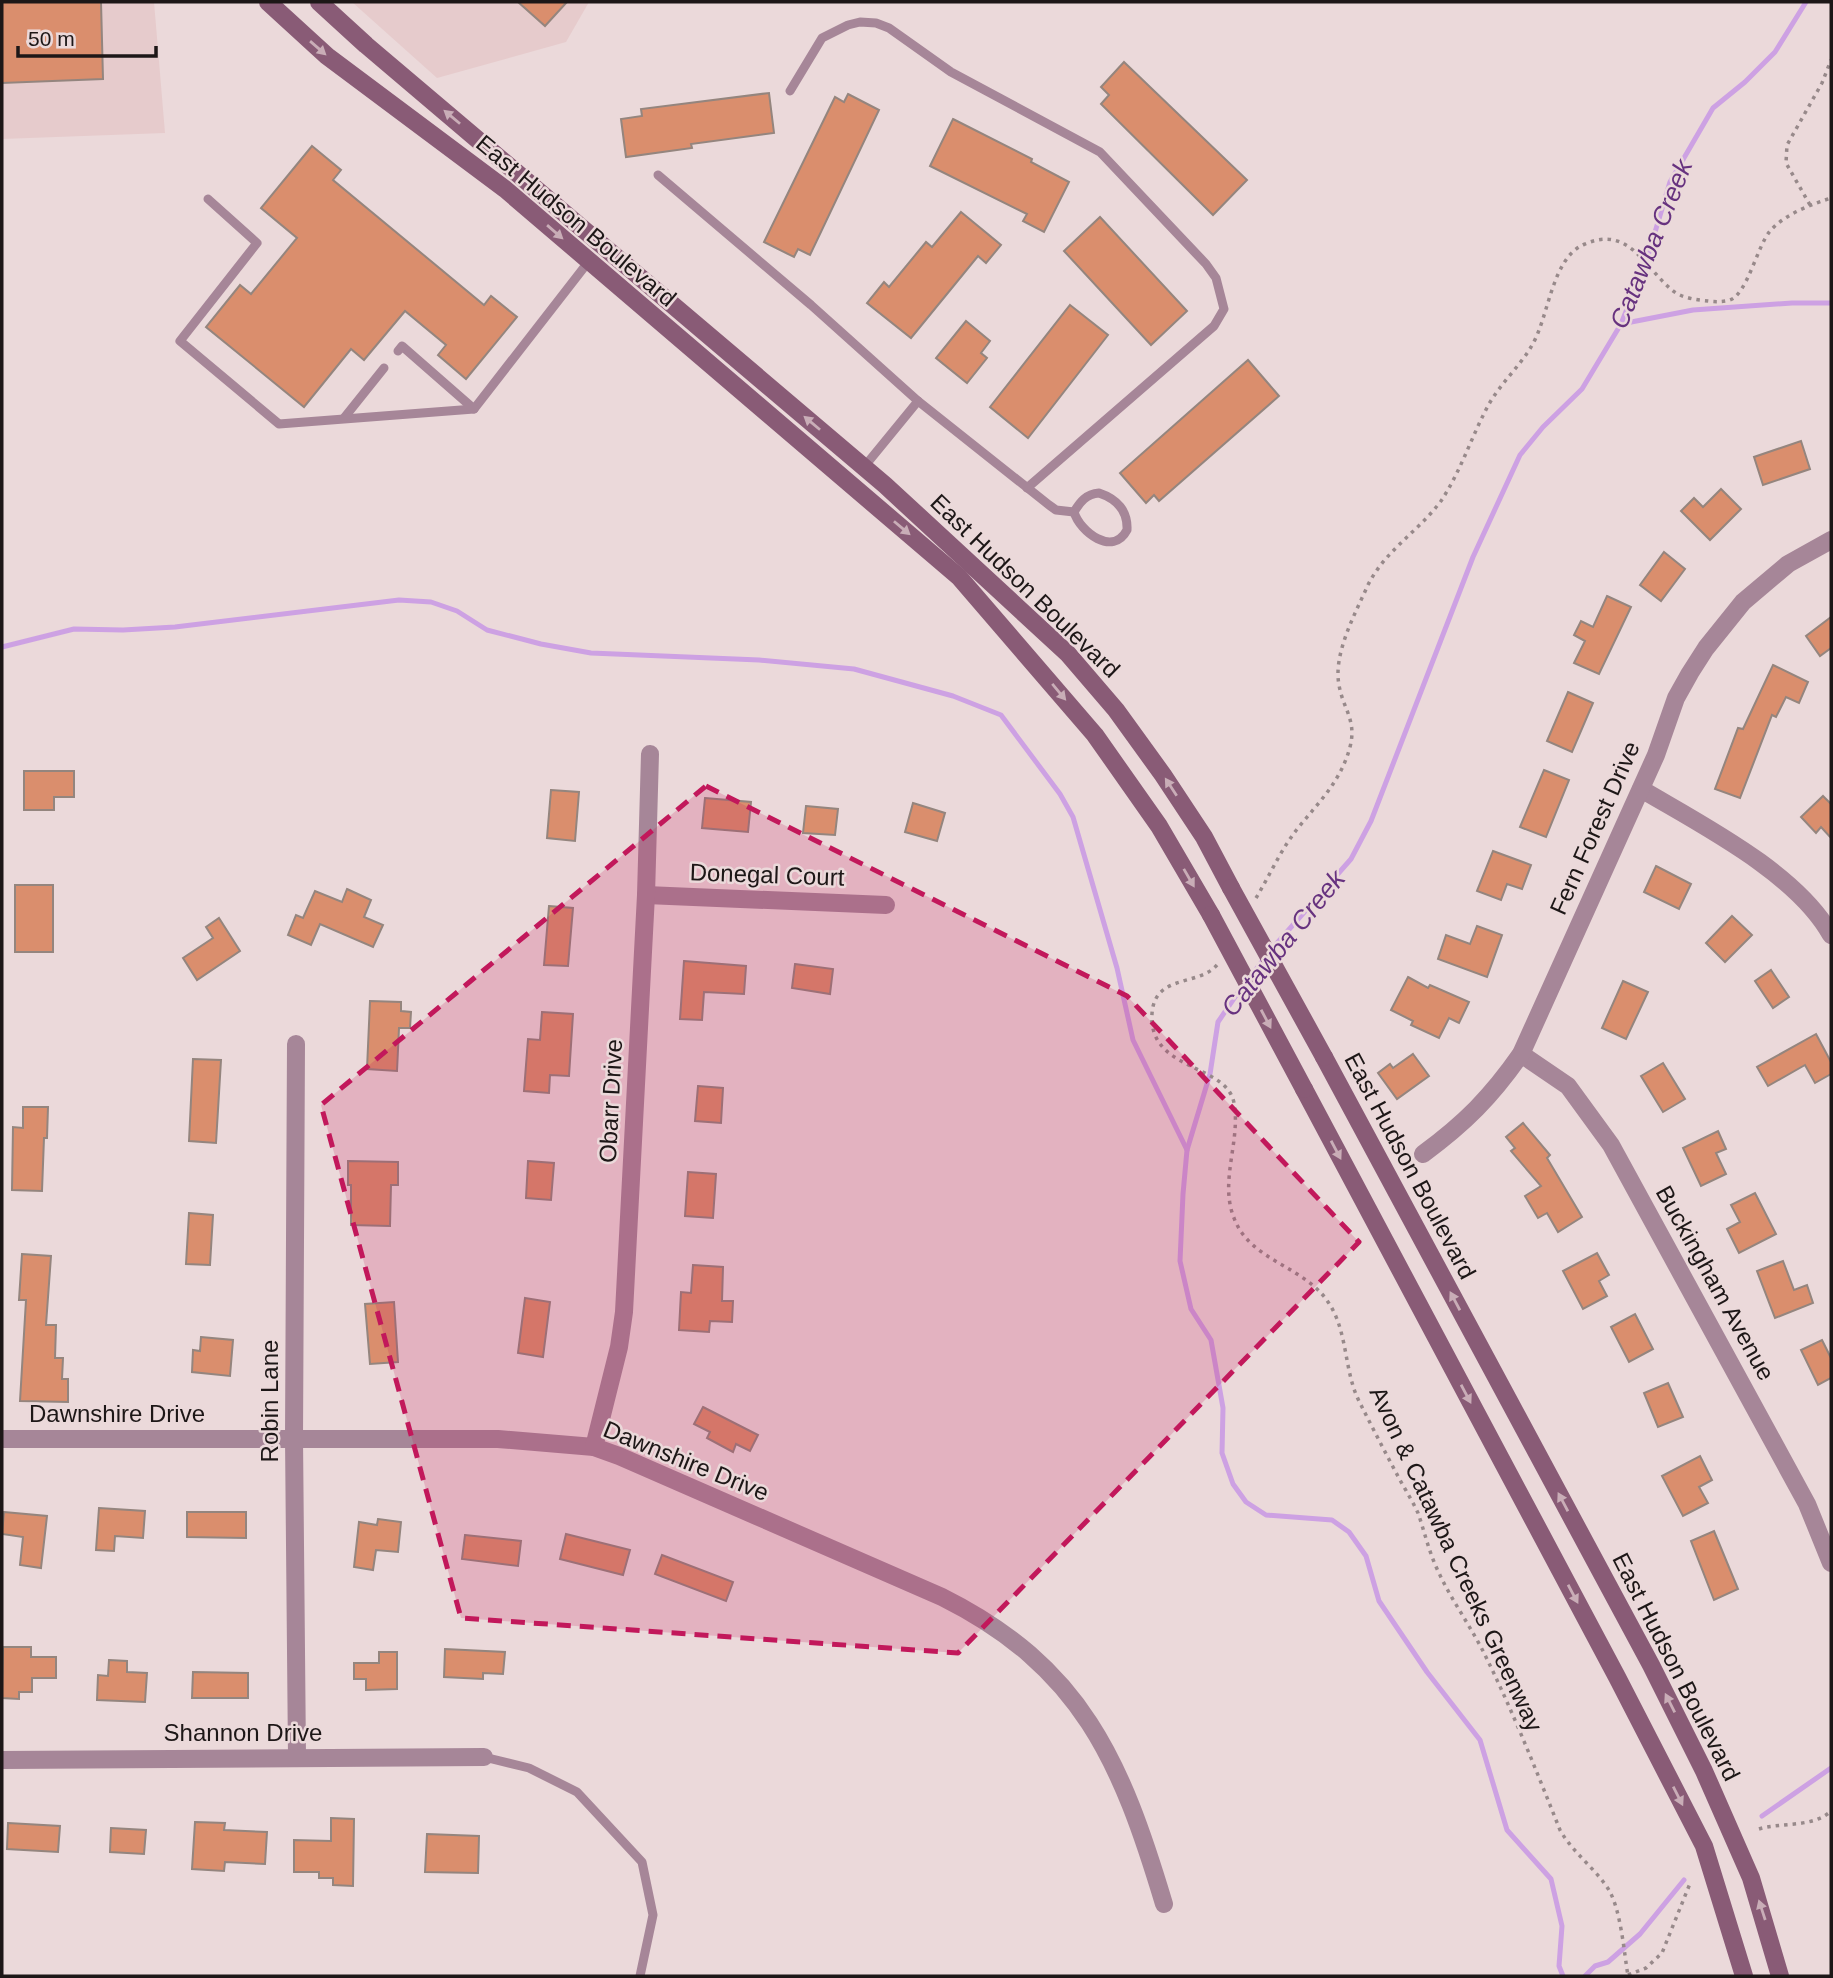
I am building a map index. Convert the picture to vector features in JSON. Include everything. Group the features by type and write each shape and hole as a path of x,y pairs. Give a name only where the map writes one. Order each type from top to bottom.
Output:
{"main road":[{"name":"East Hudson Boulevard","path":"268,2 327,56 505,189 959,577 1095,735 1159,826 1211,915 1617,1677 1704,1846 1744,1976"},
{"name":"East Hudson Boulevard","path":"319,2 864,467 1068,654 1116,710 1204,837 1651,1665 1704,1771 1751,1878 1780,1976"}],"street":[{"path":"850,484 864,467"},
{"name":"Fern Forest Drive","path":"1423,1154 1471,1116 1521,1054 1656,755 1676,698 1706,648 1724,624 1765,582 1788,564 1831,540"},
{"name":"Obarr Drive","path":"594,1447 619,1347 624,1312 646,895 650,754"},
{"path":"1641,789 1735,845 1768,869 1829,924"},
{"name":"Donegal Court","path":"646,895 886,905"},
{"name":"Robin Lane","path":"296,1044 294,1438 297,1757"},
{"name":"Buckingham Avenue","path":"1521,1054 1568,1086 1611,1145 1807,1504 1831,1563"},
{"name":"Dawnshire Drive","path":"2,1439 498,1439 594,1447 942,1597 978,1615 1021,1646 1074,1699 1111,1756 1143,1833 1164,1904"},
{"name":"Shannon Drive","path":"2,1760 484,1756"}],"lane":[{"path":"790,91 822,38 860,22 883,25 951,72 1100,152 1206,264 1216,278 1224,309 1214,326 1027,488"},
{"path":"658,175 811,305 918,401 1056,510 1073,512"},
{"path":"208,200 257,243 180,341 279,424 474,408 589,261"},
{"path":"398,351 402,345 474,408"},
{"path":"344,418 384,368"},
{"path":"864,467 918,401"},
{"path":"1093,494 1106,496 1124,510 1127,530 1119,540 1105,543 1077,521 1073,512 1085,498 1093,494"},
{"path":"484,1756 529,1768 577,1792 642,1862 653,1915 640,1976"}],"path":[{"path":"1810,205 1786,163 1785,156 1787,145 1822,83 1831,60"},
{"path":"1256,898 1297,829 1333,785 1346,760 1352,721 1339,685 1339,663 1368,586 1378,568 1440,501 1490,402 1532,346 1569,255 1582,244 1596,240 1616,240 1632,248 1676,293 1701,300 1727,301 1735,298 1771,230 1810,205 1831,198"},
{"name":"Avon & Catawba Creeks Greenway","path":"1223,955 1212,970 1167,987 1155,1003 1152,1020 1154,1030 1162,1046 1177,1059 1231,1091 1235,1106 1229,1186 1232,1215 1237,1227 1254,1247 1311,1283 1330,1304 1339,1324 1357,1397 1418,1513 1424,1537 1439,1573 1483,1651 1560,1830 1566,1842 1608,1889 1614,1903 1628,1975"},
{"path":"1759,1829 1819,1819 1831,1811"},
{"path":"1628,1975 1646,1968 1662,1953 1691,1881"}],"highlighted area":[{"path":"706,786 1127,996 1359,1242 958,1653 461,1618 321,1105"}],"shaded area":[{"path":"2,2 154,2 165,133 2,139"},
{"path":"352,2 589,2 566,42 437,78"}],"building":[{"path":"2,2 101,2 103,79 2,83"},
{"path":"518,2 567,2 545,26"},
{"path":"1124,62 1247,180 1213,215 1101,104 1109,95 1101,87"},
{"path":"769,93 774,133 691,144 692,148 626,157 621,119 642,116 641,109"},
{"path":"848,94 879,110 810,255 798,249 794,257 764,242 835,97 844,102"},
{"path":"953,119 1032,159 1031,162 1069,182 1044,232 1023,221 1027,214 930,166"},
{"path":"312,146 341,170 333,180 484,305 491,296 517,317 466,379 438,355 446,345 405,311 364,360 351,349 304,407 206,327 240,285 251,294 297,238 261,208"},
{"path":"961,212 1001,245 986,263 978,256 911,338 867,303 884,282 889,287 926,242 932,247"},
{"path":"1100,217 1187,311 1151,345 1064,251"},
{"path":"1070,305 1108,335 1028,438 990,407"},
{"path":"966,321 990,341 981,353 987,358 967,383 936,358"},
{"path":"1248,360 1279,396 1159,501 1154,495 1146,503 1120,473"},
{"path":"1801,441 1810,469 1763,485 1754,457"},
{"path":"1721,489 1741,509 1710,540 1681,511 1694,498 1703,507"},
{"path":"1664,552 1685,569 1661,601 1640,585"},
{"path":"1607,596 1631,607 1599,674 1574,663 1585,641 1574,635 1581,621 1593,627"},
{"path":"1831,617 1831,648 1820,656 1806,636"},
{"path":"1773,665 1808,682 1799,703 1786,697 1776,717 1772,715 1740,798 1715,789 1738,728 1743,729"},
{"path":"1568,692 1593,703 1572,752 1547,741"},
{"path":"1544,770 1569,780 1546,837 1520,827"},
{"path":"24,771 74,771 74,797 54,797 54,810 24,810"},
{"path":"551,790 579,792 575,841 547,838"},
{"path":"1823,796 1831,804 1831,838 1821,827 1816,833 1801,817"},
{"path":"705,798 751,802 748,832 702,828"},
{"path":"913,803 945,813 937,841 905,832"},
{"path":"806,806 838,809 835,835 803,833"},
{"path":"1493,851 1531,865 1522,889 1507,884 1501,900 1477,891"},
{"path":"1656,866 1691,884 1679,909 1644,892"},
{"path":"15,885 53,885 53,952 15,952"},
{"path":"347,889 371,900 364,917 383,925 373,947 320,924 311,945 288,935 296,915 303,918 315,891 342,902"},
{"path":"549,906 573,908 568,966 544,965"},
{"path":"1732,916 1752,935 1725,962 1706,943"},
{"path":"219,918 240,951 197,980 183,958 213,938 206,927"},
{"path":"1477,926 1502,935 1487,977 1438,959 1446,935 1470,944"},
{"path":"684,961 746,966 744,994 704,992 702,1020 680,1019"},
{"path":"795,964 833,969 830,994 792,988"},
{"path":"1771,970 1789,997 1773,1008 1755,981"},
{"path":"1408,977 1428,988 1430,985 1469,1002 1459,1023 1449,1018 1439,1038 1411,1025 1413,1021 1391,1010"},
{"path":"1623,981 1648,992 1626,1039 1602,1028"},
{"path":"370,1001 401,1002 401,1011 411,1012 410,1028 399,1028 397,1071 367,1069"},
{"path":"542,1012 573,1014 569,1076 550,1075 549,1093 524,1091 528,1039 540,1040"},
{"path":"1816,1034 1831,1062 1831,1074 1815,1083 1805,1065 1768,1086 1757,1067"},
{"path":"1413,1054 1429,1076 1397,1099 1378,1073 1390,1064 1393,1068"},
{"path":"193,1059 221,1060 216,1143 189,1141"},
{"path":"1663,1063 1685,1099 1663,1112 1641,1076"},
{"path":"698,1086 723,1088 721,1123 695,1121"},
{"path":"23,1107 48,1107 42,1191 12,1190 13,1127 23,1128"},
{"path":"1523,1123 1550,1155 1547,1158 1582,1217 1558,1232 1547,1213 1538,1218 1525,1196 1541,1186 1511,1151 1515,1148 1506,1137"},
{"path":"1718,1131 1726,1149 1716,1153 1726,1174 1701,1186 1683,1148"},
{"path":"348,1161 398,1162 398,1185 391,1185 390,1226 351,1225"},
{"path":"528,1161 554,1163 551,1200 526,1198"},
{"path":"688,1172 716,1174 713,1218 685,1216"},
{"path":"1755,1193 1776,1234 1739,1253 1727,1229 1740,1222 1731,1205"},
{"path":"189,1213 213,1215 210,1265 186,1264"},
{"path":"1597,1253 1609,1275 1599,1281 1607,1296 1583,1309 1563,1271"},
{"path":"22,1254 51,1256 46,1325 56,1325 55,1358 63,1358 62,1379 68,1379 68,1402 20,1401 26,1300 19,1300"},
{"path":"1783,1261 1794,1290 1807,1285 1813,1303 1775,1318 1757,1271"},
{"path":"693,1265 723,1267 722,1301 733,1301 732,1322 710,1321 709,1332 679,1330 681,1292 691,1293"},
{"path":"525,1298 550,1302 543,1357 518,1353"},
{"path":"394,1302 398,1362 370,1364 365,1304"},
{"path":"1635,1314 1653,1349 1629,1362 1611,1327"},
{"path":"201,1337 233,1340 230,1376 192,1372 193,1350 200,1351"},
{"path":"1822,1340 1831,1358 1831,1378 1818,1385 1801,1350"},
{"path":"1668,1383 1683,1417 1658,1427 1644,1393"},
{"path":"703,1407 758,1435 750,1451 736,1444 733,1452 707,1438 710,1432 694,1424"},
{"path":"1700,1456 1712,1480 1699,1487 1708,1503 1683,1516 1662,1476"},
{"path":"99,1508 145,1511 143,1538 115,1536 114,1551 96,1550"},
{"path":"4,1512 47,1516 41,1568 20,1565 23,1537 2,1534"},
{"path":"187,1512 246,1512 246,1538 187,1537"},
{"path":"378,1519 401,1522 398,1552 376,1550 373,1570 354,1567 359,1522 377,1525"},
{"path":"1714,1531 1738,1589 1714,1600 1691,1541"},
{"path":"566,1534 630,1550 623,1575 560,1559"},
{"path":"465,1535 521,1541 518,1566 462,1559"},
{"path":"662,1555 733,1582 726,1601 655,1574"},
{"path":"3,1647 31,1647 31,1657 56,1657 56,1678 32,1678 32,1692 19,1692 19,1699 2,1698"},
{"path":"445,1649 505,1652 503,1674 483,1673 483,1679 444,1677"},
{"path":"379,1652 397,1652 397,1689 366,1690 366,1679 354,1679 354,1663 379,1663"},
{"path":"109,1660 127,1661 127,1672 147,1673 145,1702 97,1700 98,1675 108,1676"},
{"path":"193,1672 248,1673 248,1698 192,1698"},
{"path":"331,1818 354,1819 353,1886 333,1885 333,1878 319,1878 319,1872 294,1872 294,1840 331,1841"},
{"path":"195,1822 225,1823 224,1830 267,1832 265,1864 225,1862 224,1871 192,1869"},
{"path":"8,1823 60,1826 58,1852 7,1849"},
{"path":"111,1828 146,1830 144,1854 110,1852"},
{"path":"427,1834 479,1836 478,1873 425,1872"}],"waterway":[{"name":"Catawba Creek","path":"1270,951 1351,859 1371,821 1473,557 1520,455 1543,427 1582,389 1621,324 1647,259 1670,182 1713,108 1745,82 1775,52 1806,2"},
{"path":"1621,324 1693,310 1831,303"},
{"path":"2,647 74,629 175,627 399,600 431,602 457,611 487,630 541,644 591,653 759,660 854,669 953,696 1001,715 1060,794 1073,817 1117,968 1133,1040 1187,1150"},
{"name":"Catawba Creek","path":"1264,959 1218,1022 1210,1074 1187,1150 1183,1194 1180,1261 1191,1309 1211,1340 1223,1408 1222,1453 1233,1484 1246,1502 1266,1515 1332,1520 1349,1532 1366,1556 1379,1601 1427,1672 1480,1740 1507,1830 1551,1879 1562,1926 1559,1966 1563,1976"},
{"path":"1762,1816 1831,1768"},
{"path":"1585,1976 1595,1966 1608,1962 1640,1934 1684,1880"}]}
